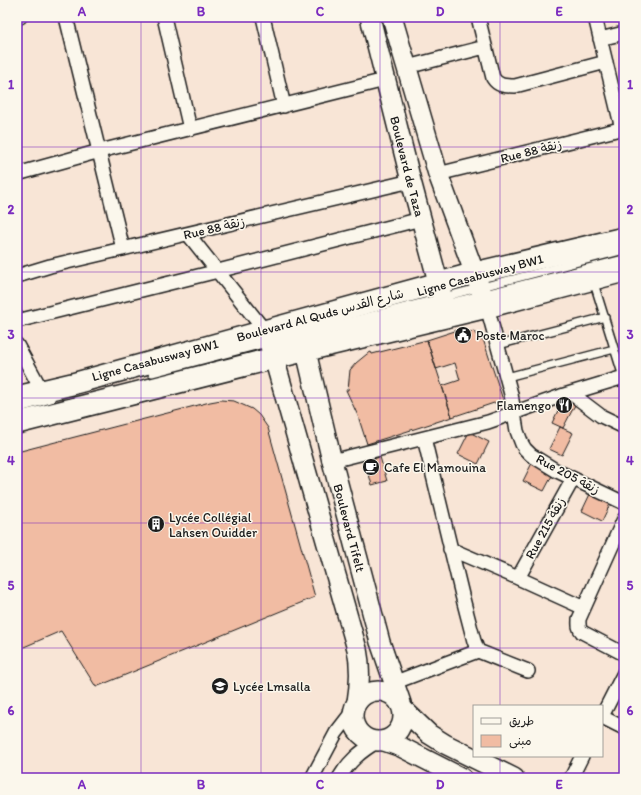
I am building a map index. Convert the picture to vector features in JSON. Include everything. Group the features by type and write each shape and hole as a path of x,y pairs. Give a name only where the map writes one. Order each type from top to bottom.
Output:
{"main road":[{"name":"Boulevard Al Quds شارع القدس","path":"17,423 270,345 481,291 624,238"},
{"name":"Boulevard Al Quds شارع القدس","path":"17,397 53,398 270,345 481,291 593,279 624,271"}],"street":[{"path":"66,17 123,249"},
{"path":"164,17 190,130"},
{"path":"263,17 284,106"},
{"name":"Boulevard de Taza","path":"370,17 410,181 443,300"},
{"name":"Boulevard de Taza","path":"392,17 438,174 481,291"},
{"path":"478,17 493,78 496,83 506,86 515,86 606,62"},
{"path":"595,17 623,128"},
{"path":"600,40 624,34"},
{"path":"407,67 485,47"},
{"path":"17,174 100,151 190,130 385,80"},
{"name":"Rue 88 زنقة","path":"438,174 623,128"},
{"name":"Rue 88 زنقة","path":"17,276 50,266 410,181"},
{"path":"17,321 421,219"},
{"path":"188,234 218,271 270,345"},
{"name":"Rue 205 زنقة","path":"481,291 507,378 515,413 517,431 525,449 541,462 573,479 624,502"},
{"name":"Boulevard Tifelt","path":"302,336 332,461 380,642 390,688 402,707"},
{"path":"17,345 53,398"},
{"name":"Boulevard Tifelt","path":"270,345 357,649 360,663 360,682 355,707"},
{"path":"332,461 459,430 624,377"},
{"path":"572,394 601,416 624,427"},
{"path":"424,438 450,549 474,641 478,651"},
{"name":"Rue 215 زنقة","path":"518,578 573,479"},
{"path":"624,519 579,619 579,629 582,632 624,654"},
{"path":"450,549 584,608"},
{"path":"312,778 336,733 366,693 390,688 409,677 478,651 528,671"},
{"path":"603,714 624,673"},
{"path":"355,707 353,719 355,726 359,732 371,740 381,741 401,747 462,778"},
{"path":"339,778 353,758 381,741 391,738 400,729 403,724 402,707"},
{"path":"402,707 429,734 445,744 514,778"},
{"path":"603,717 624,728"},
{"path":"571,778 582,757"}],"lane":[{"name":"Ligne Casabusway BW1","path":"481,291 624,250"},
{"name":"Ligne Casabusway BW1","path":"481,291 624,259"},
{"path":"593,279 624,377"},
{"path":"498,345 604,316"},
{"name":"Ligne Casabusway BW1","path":"142,375 270,345"},
{"name":"Ligne Casabusway BW1","path":"148,380 270,345"},
{"path":"507,378 614,349"},
{"path":"17,409 53,398"},
{"path":"17,415 53,398"}],"building":[{"path":"458,330 459,333 467,330 467,333 474,331 476,335 479,334 481,340 483,339 503,400 452,417 442,386 460,380 455,363 436,369 427,340"},
{"path":"427,340 452,417 367,444 358,416 346,390 348,390 350,370 356,363 371,352 372,354"},
{"name":"Lycée Collégial Lahsen Ouidder","path":"221,400 234,401 252,409 259,415 268,428 315,597 96,687 61,631 17,650 17,452"},
{"path":"563,400 575,405 563,428 552,423"},
{"path":"560,427 573,433 562,455 549,449"},
{"path":"469,432 489,442 478,464 458,454"},
{"path":"380,457 387,481 372,485 365,461"},
{"path":"533,461 554,472 544,491 523,481"},
{"path":"591,492 611,502 602,521 582,511"}],"place":[{"name":"Poste Maroc","path":"463,335"},
{"name":"Flamengo","path":"564,405"},
{"name":"Cafe El Mamouina","path":"371,467"},
{"name":"Lycée Collégial Lahsen Ouidder","path":"156,524"},
{"name":"Lycée Lmsalla","path":"220,686"}]}
